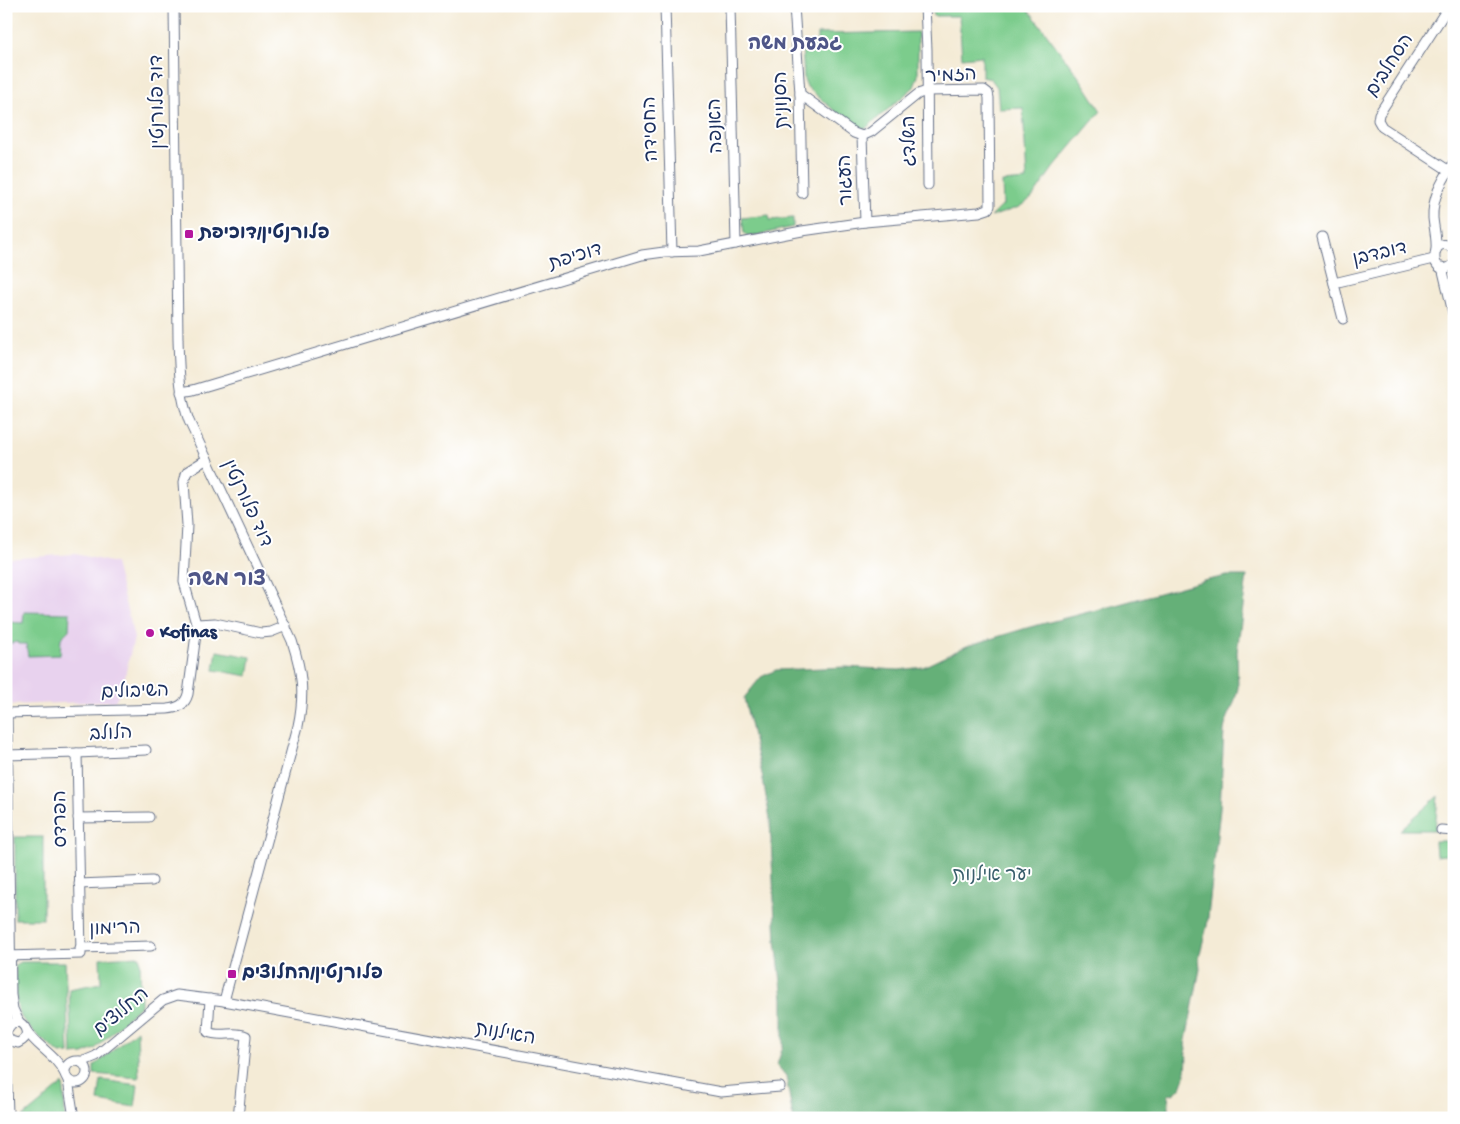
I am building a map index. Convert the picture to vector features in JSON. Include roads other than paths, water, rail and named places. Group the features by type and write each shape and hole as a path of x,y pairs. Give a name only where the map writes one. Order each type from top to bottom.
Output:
{"street":[{"name":"דוד פלורנטין","path":"174,6 180,392 189,421 286,626 302,678 302,708 224,1001"},
{"name":"החסידה","path":"665,6 672,252"},
{"name":"האנפה","path":"730,6 736,244"},
{"name":"הסנונית","path":"794,6 800,94 802,193"},
{"name":"השלדג","path":"925,6 928,185"},
{"name":"הסחלבים","path":"1448,170 1382,127 1378,120 1379,114 1449,6"},
{"name":"הזמיר","path":"862,136 871,132 912,98 927,92 984,90 988,93 989,98 990,206"},
{"path":"800,94 854,133 862,136"},
{"name":"העגור","path":"862,136 865,222"},
{"path":"1454,162 1439,187 1433,212 1437,265 1449,267 1454,264"},
{"name":"דוכיפת","path":"180,392 193,390 292,361 656,252 691,252 802,231 865,222 979,212 988,209 990,206"},
{"path":"1435,227 1440,237 1451,247"},
{"name":"דובדבן","path":"1322,237 1343,319"},
{"name":"דובדבן","path":"1334,282 1435,254 1441,246 1451,247"},
{"path":"1442,267 1454,317"},
{"name":"השיבולים","path":"7,713 167,709 178,707 184,703 188,694 197,637 197,624 184,582 186,525 184,482 188,471 207,459"},
{"path":"197,624 215,623 261,633 271,632 286,626"},
{"path":"7,713 8,956 11,1002 19,1022 40,1046 61,1065 67,1077 75,1083 84,1078 84,1064 57,1058 50,1054"},
{"name":"הלולב","path":"77,753 146,750"},
{"path":"7,755 77,753"},
{"name":"הפרדס","path":"77,753 80,951"},
{"path":"78,818 148,817"},
{"path":"1441,830 1454,831"},
{"path":"79,884 152,881"},
{"name":"הרימון","path":"8,956 151,946"},
{"name":"החלוצים","path":"75,1062 90,1059 100,1053 163,1000 178,995 224,1001"},
{"path":"210,1000 208,1032 215,1036 240,1033 246,1036 238,1118"},
{"name":"האילנות","path":"224,1001 721,1092 780,1086"},
{"path":"6,1013 6,1030"},
{"path":"6,1030 12,1023 19,1022"},
{"path":"6,1055 11,1046 20,1042 26,1036 26,1030"},
{"path":"6,1035 11,1041 30,1042 40,1046"},
{"path":"6,1035 8,1114"},
{"name":"החלוצים","path":"72,1105 84,1078 100,1053"},
{"path":"74,1118 66,1067 75,1062"}],"place":[{"name":"פלורנטין/דוכיפת","path":"189,234"},
{"name":"Kofinas","path":"150,633"},
{"name":"פלורנטין/החלוצים","path":"232,974"}],"district":[{"name":"גבעת משה","path":"795,45"},
{"name":"צור משה","path":"227,581"}],"park label":[{"name":"יער אילנות","path":"992,876"}]}
